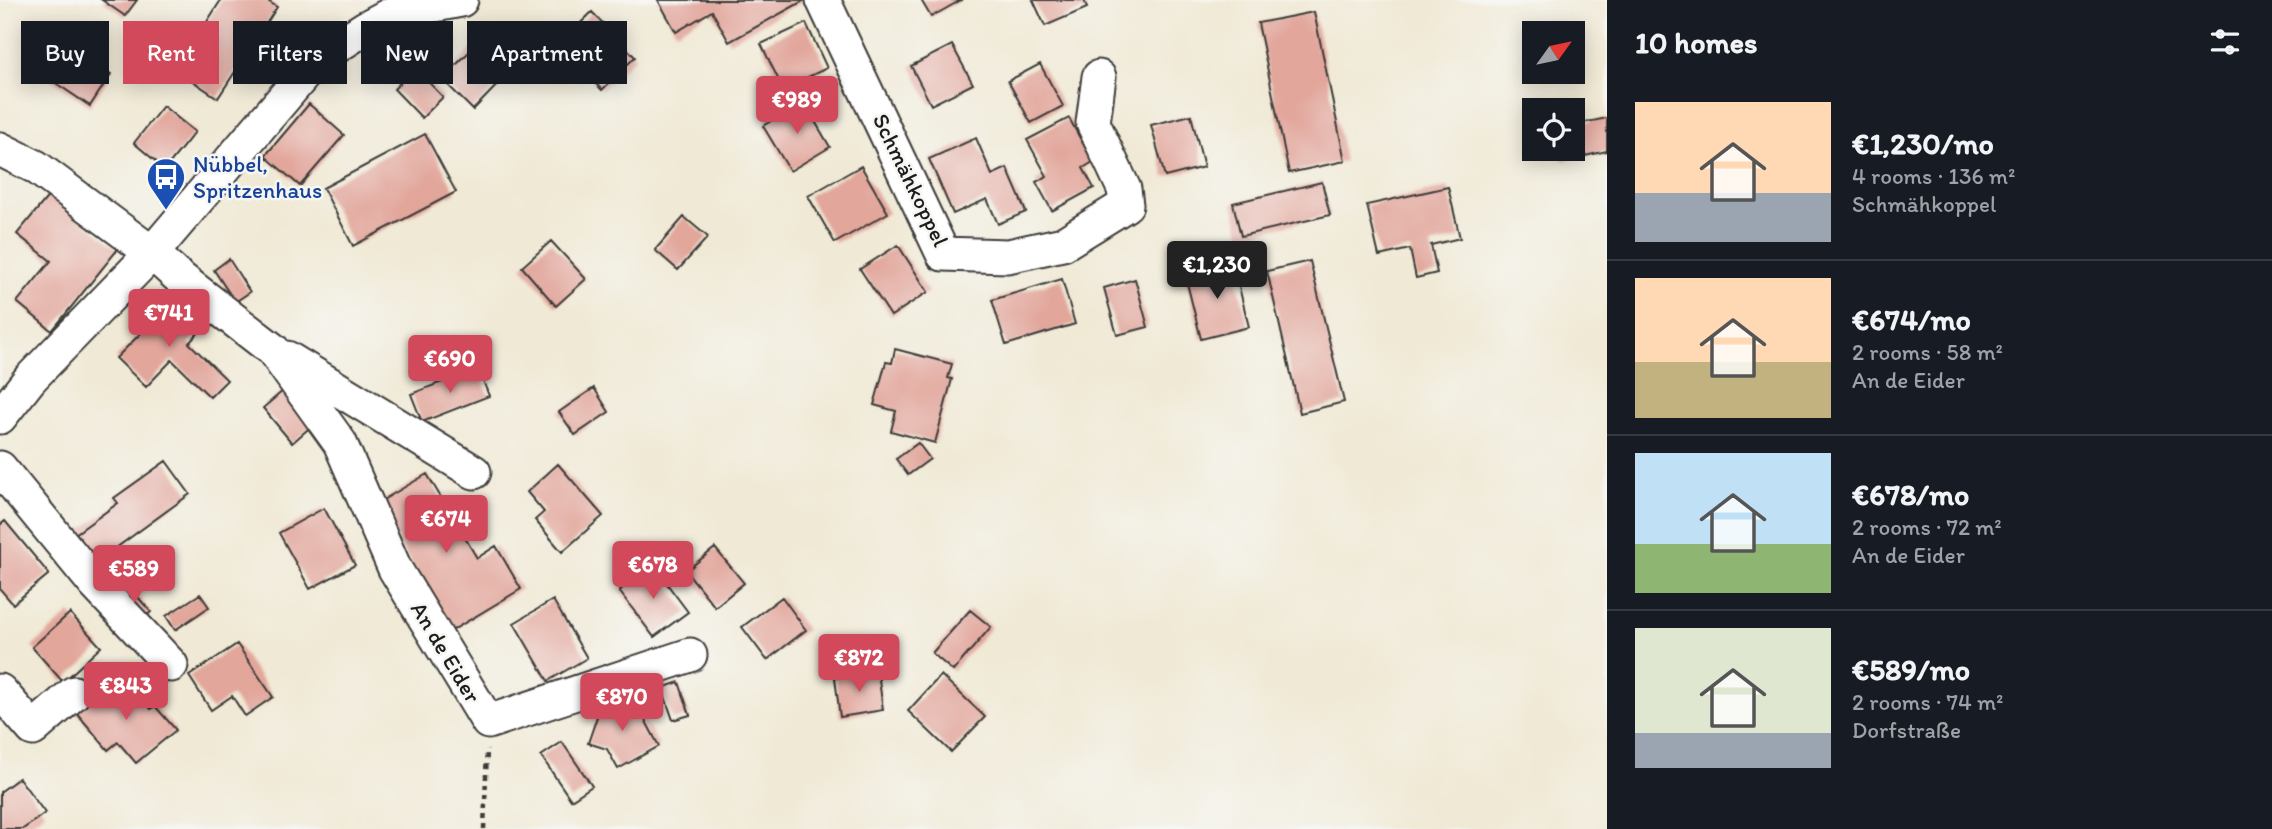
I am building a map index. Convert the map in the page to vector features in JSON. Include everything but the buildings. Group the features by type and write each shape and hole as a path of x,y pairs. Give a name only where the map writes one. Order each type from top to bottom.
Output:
{"street":[{"path":"0,417 30,379 152,253 317,60 390,7 461,0"},
{"name":"Schmähkoppel","path":"823,0 943,254 1008,256 1063,244 1126,205 1124,189 1093,123 1099,76"},
{"name":"An de Eider","path":"0,149 36,167 152,253 273,350 341,443 395,569 488,722 690,655"},
{"path":"273,350 474,472"},
{"path":"0,468 95,584 171,665"},
{"path":"0,691 33,729 74,694"}],"path":[{"path":"484,829 486,788"}],"place":[{"name":"Nübbel, Spritzenhaus","path":"166,211"}]}
